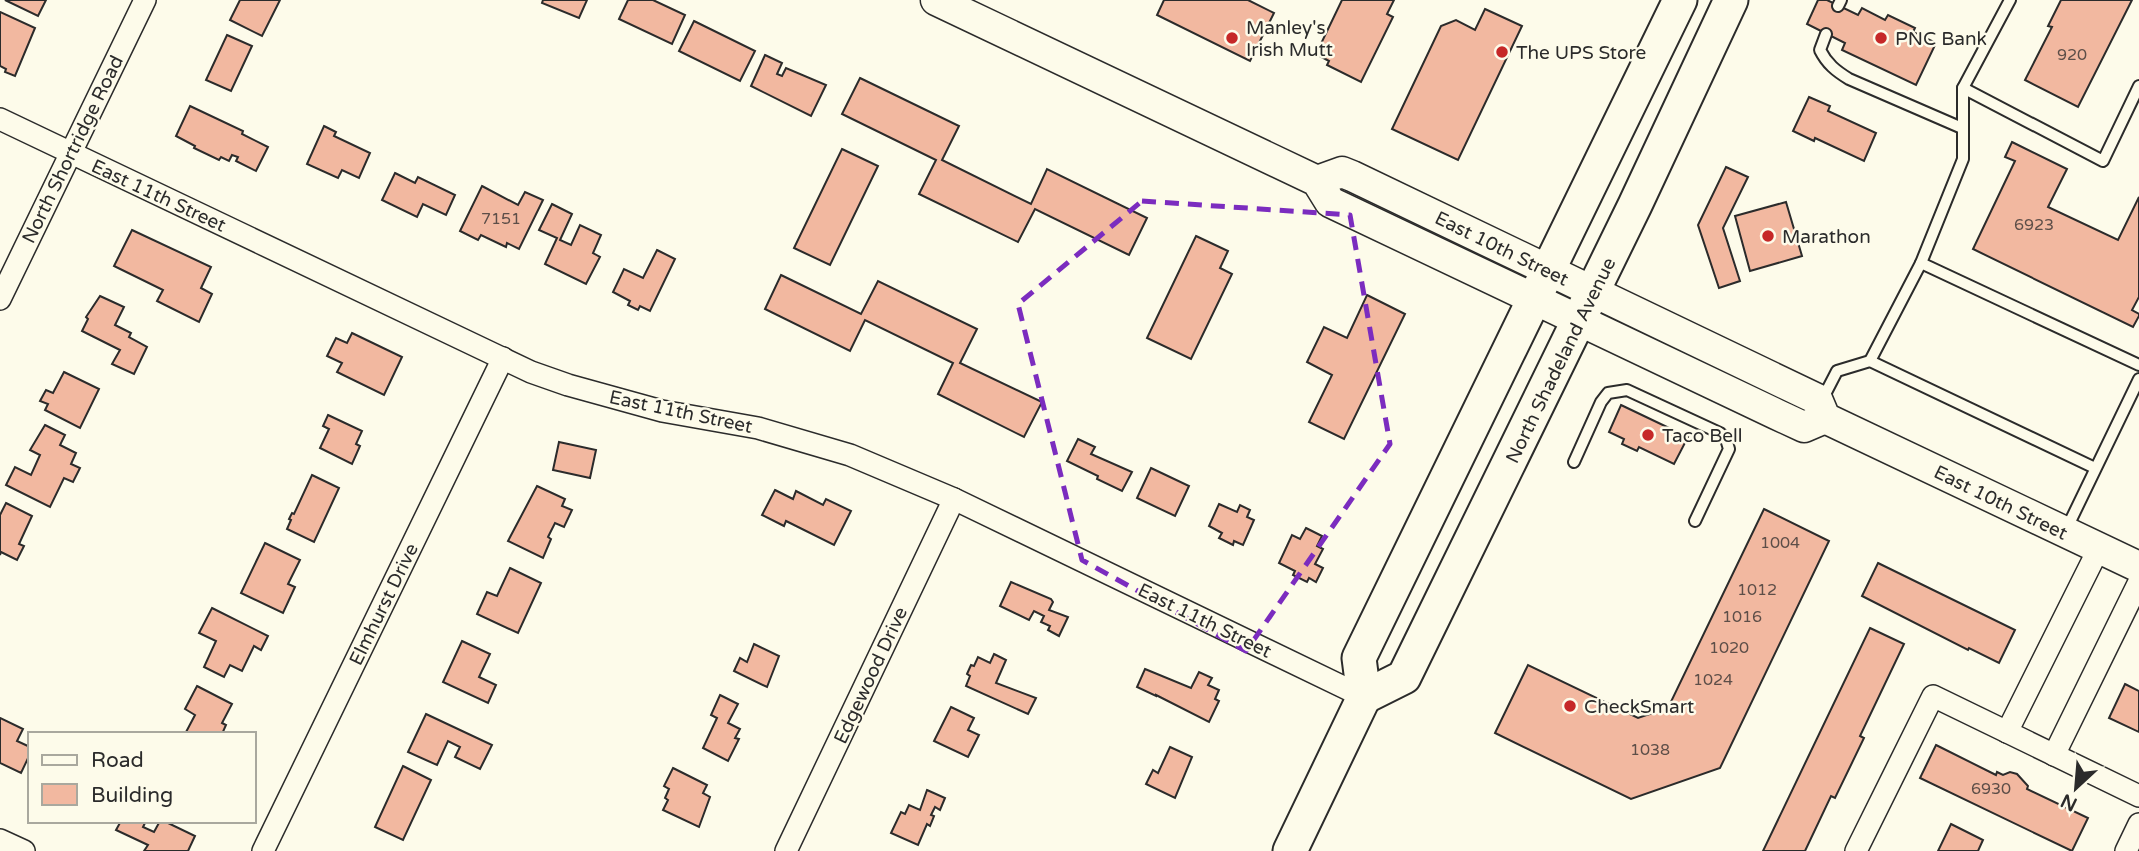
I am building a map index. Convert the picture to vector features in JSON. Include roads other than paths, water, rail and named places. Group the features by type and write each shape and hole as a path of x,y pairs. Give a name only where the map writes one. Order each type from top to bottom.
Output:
{"main road":[{"path":"1290,851 1364,697 1359,658 1680,0"},
{"name":"North Shadeland Avenue","path":"1364,697 1404,677 1579,321 1731,0"},
{"name":"East 10th Street","path":"948,3 1317,181 1329,202 1804,427 1823,412"},
{"name":"East 10th Street","path":"1317,181 1342,172 1817,399 1823,412 2139,567"}],"street":[{"name":"North Shortridge Road","path":"0,299 145,0"},
{"name":"East 11th Street","path":"0,119 531,372 662,411 758,428 850,455 954,499 1364,697"},
{"name":"Elmhurst Drive","path":"263,851 503,358"},
{"name":"Edgewood Drive","path":"786,851 954,499"},
{"path":"2007,732 2099,548"},
{"path":"2054,755 2139,582"},
{"path":"1856,851 1933,696 2139,796"},
{"path":"2126,851 2139,824"},
{"path":"0,840 24,851"}],"lane":[{"path":"1870,361 1921,263 1964,159 1963,88 2010,0"},
{"path":"1826,34 1820,50 1833,69 1849,79 1962,128"},
{"path":"1963,88 2103,161 2135,106 2139,86"},
{"path":"1921,263 2139,365"},
{"path":"1823,412 1837,371 1870,361 2095,468"},
{"path":"2065,532 2139,379"},
{"path":"1574,462 1601,402 1608,393 1618,391 1627,390 1720,433 1726,439 1729,449 1695,521"}],"place":[{"name":"Manley's Irish Mutt","path":"1232,38"},
{"name":"PNC Bank","path":"1881,38"},
{"name":"The UPS Store","path":"1502,52"},
{"name":"Marathon","path":"1768,236"},
{"name":"Taco Bell","path":"1648,435"},
{"name":"CheckSmart","path":"1570,706"}]}
